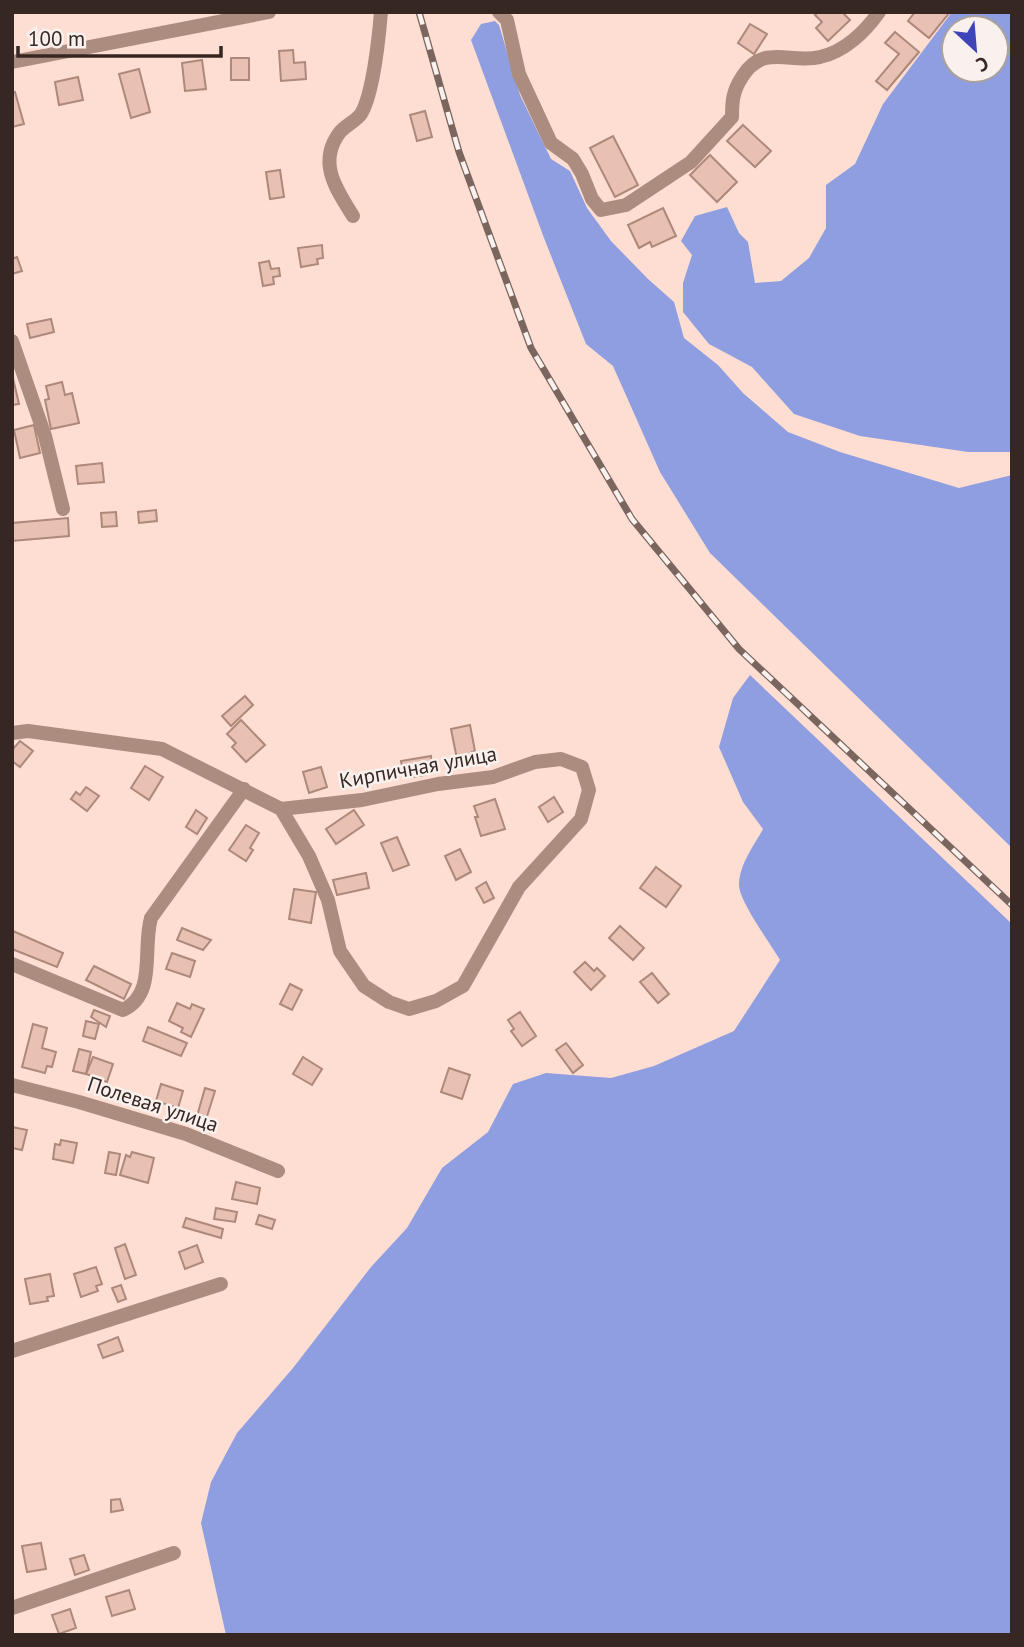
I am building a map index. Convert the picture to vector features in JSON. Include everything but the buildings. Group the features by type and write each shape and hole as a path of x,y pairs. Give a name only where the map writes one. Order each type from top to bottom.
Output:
{"street":[{"path":"12,62 269,12"},
{"path":"354,216 333,184 329,153 341,131 360,116 368,97 381,12"},
{"path":"504,15 519,74 551,143 573,159 592,200 601,210 626,205 691,162 732,117 732,93 745,71 756,60 820,58 845,47 879,12"},
{"path":"12,341 45,436 63,509"},
{"path":"12,733 28,731 162,748 281,809"},
{"name":"Кирпичная улица","path":"561,759 582,767 589,790 581,819 519,887 463,986 436,1001 409,1009 389,1002 364,985 340,951 328,900 309,856 281,809 362,800 438,784 493,777 535,762 561,759"},
{"path":"12,964 123,1010 133,1005 145,986 146,935 151,918 244,789"},
{"name":"Полевая улица","path":"12,1085 186,1134 278,1171"},
{"path":"12,1350 220,1284"},
{"path":"12,1608 174,1553"}],"shaded area":[{"path":"1012,12 1012,452 968,452 860,436 794,414 752,367 709,344 683,312 683,283 692,255 681,241 695,216 727,207 739,233 748,242 755,283 781,281 809,258 826,228 826,185 855,164 883,104 940,28 940,84 1010,84 1010,14 950,14"},
{"path":"495,21 499,25 520,95 551,159 570,171 587,208 611,241 674,302 684,338 718,365 743,393 788,432 840,452 959,488 1012,475 1012,848 710,553 660,472 613,366 586,344 471,40 481,24"},
{"path":"750,675 1012,924 1012,1635 226,1635 201,1523 211,1482 237,1433 293,1368 371,1267 407,1228 442,1168 488,1132 513,1084 546,1073 611,1078 654,1066 734,1031 780,960 749,911 739,884 745,862 763,829 743,802 719,747 733,698"}],"railway":[{"path":"419,12 459,152 531,348 632,519 739,649 1012,905"}]}
